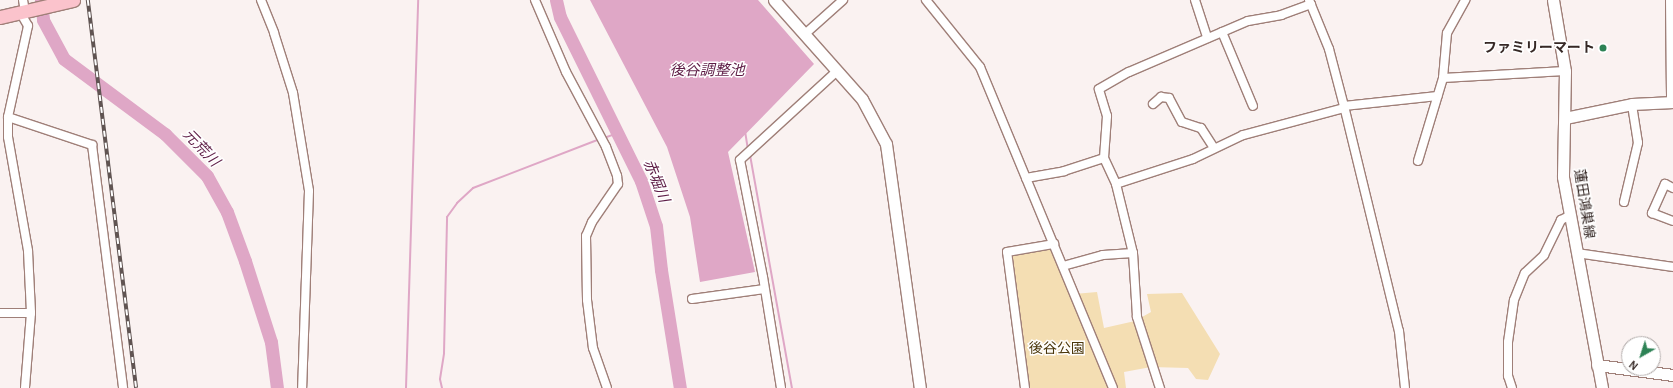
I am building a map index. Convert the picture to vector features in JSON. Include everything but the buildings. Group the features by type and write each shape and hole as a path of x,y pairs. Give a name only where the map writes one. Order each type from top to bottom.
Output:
{"main road":[{"path":"0,17 24,8 69,1"}],"street":[{"path":"260,0 274,32 293,93 309,191 302,388"},
{"path":"535,0 566,72 606,148 617,176 618,184 592,222 586,236 587,300 593,348 607,388"},
{"path":"774,0 862,99 886,144 920,388"},
{"path":"805,34 843,0"},
{"path":"926,0 980,67 1113,388"},
{"path":"1195,0 1207,38"},
{"path":"1418,161 1443,78 1447,33 1465,0"},
{"name":"蓮田鴻巣線","path":"1553,0 1565,71 1563,178 1602,388"},
{"path":"1565,118 1632,104 1672,102 1670,0"},
{"path":"1160,388 1137,318 1133,253 1116,184 1104,158 1107,116 1099,89 1129,72 1248,21 1282,15 1310,2 1329,49 1344,107 1399,331 1405,388"},
{"path":"24,8 28,26 8,117 8,137 28,251 31,313 25,388"},
{"path":"1222,32 1253,106"},
{"path":"781,388 740,160 837,70"},
{"path":"1443,78 1565,71"},
{"path":"1116,184 1193,159 1243,135 1344,107 1437,96"},
{"path":"1153,104 1161,97 1169,98 1182,122 1201,128 1214,148"},
{"path":"1624,202 1638,143 1632,104"},
{"path":"8,117 92,145 123,388"},
{"path":"1026,178 1064,171 1104,158"},
{"path":"1673,188 1665,184 1652,213 1673,221"},
{"path":"1512,388 1508,376 1508,342 1514,300 1526,273 1544,255 1561,220 1571,215"},
{"path":"1025,388 1007,252 1054,244"},
{"path":"1063,266 1103,255 1133,253"},
{"path":"1577,253 1673,266"},
{"path":"692,300 764,289"},
{"path":"0,313 31,313"},
{"path":"1597,365 1673,375"}],"green space":[{"name":"後谷公園","path":"1054,244 1074,294 1097,292 1104,328 1135,321 1151,312 1147,294 1182,293 1220,354 1208,380 1196,379 1188,368 1151,367 1124,372 1126,388 1025,388 1007,252"}],"water":[{"name":"後谷調整池","path":"590,0 758,0 814,64 728,152 755,272 700,282 690,217 667,147"}],"waterway":[{"name":"元荒川","path":"41,0 43,20 64,59 165,134 207,176 227,212 245,261 271,342 277,388"},
{"path":"406,388 418,0"},
{"name":"赤堀川","path":"556,0 560,17 641,181 656,226 661,270 680,388"},
{"path":"745,131 748,149"},
{"path":"604,138 618,133"},
{"path":"442,388 440,379 444,353 447,217 457,203 473,188 600,139"},
{"path":"750,155 792,388"}],"railway":[{"path":"88,0 136,388"}],"place":[{"name":"ファミリーマート","path":"1603,48"}]}
